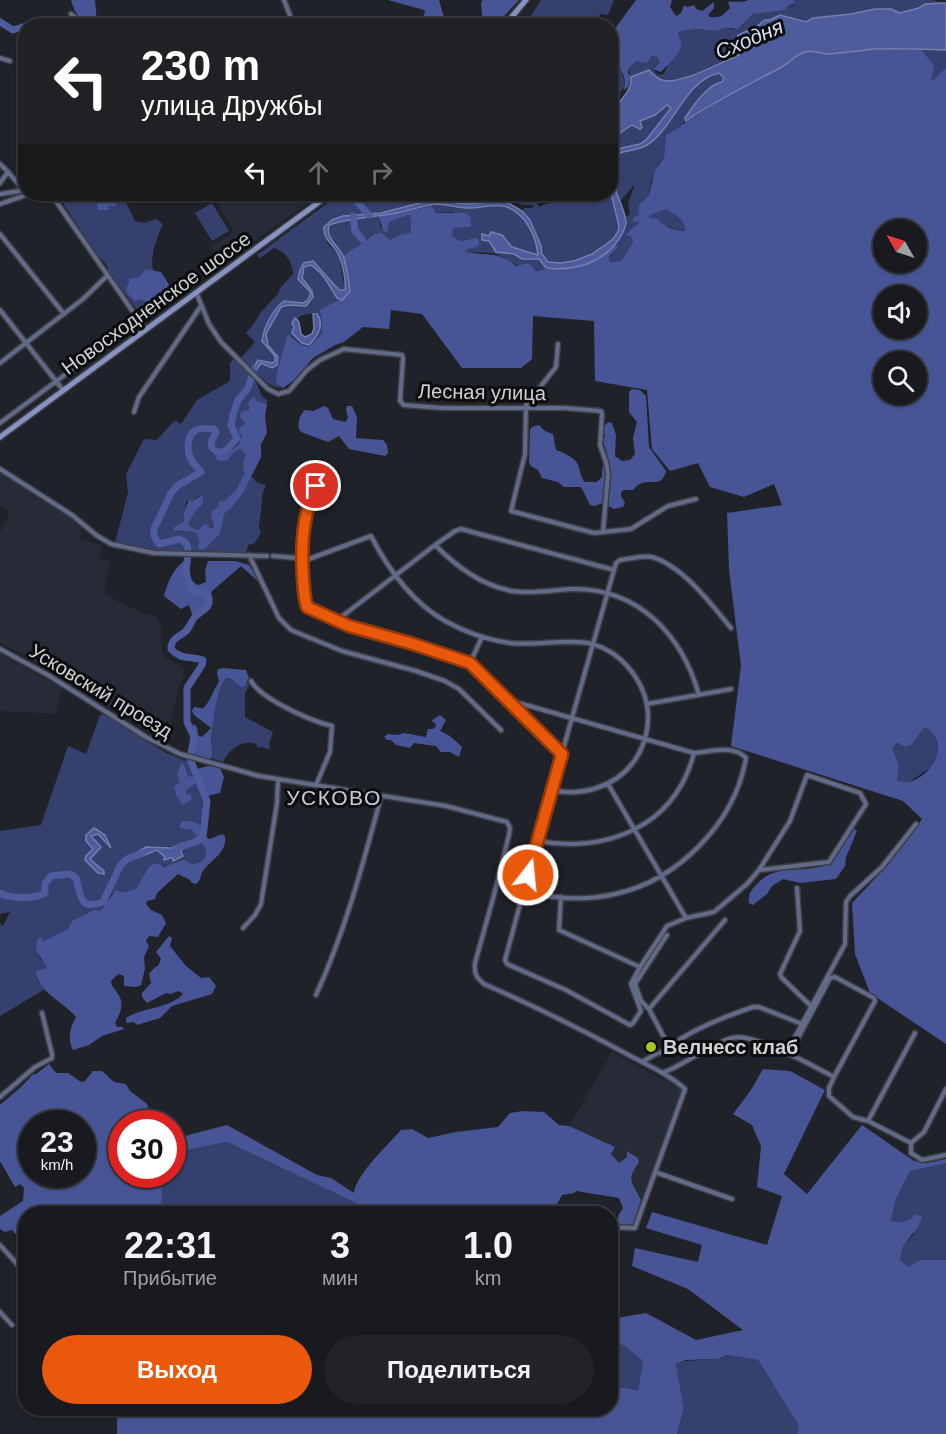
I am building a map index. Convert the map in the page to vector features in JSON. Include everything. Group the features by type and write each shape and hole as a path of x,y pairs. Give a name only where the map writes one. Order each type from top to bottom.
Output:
{"main road":[{"path":"511,18 526,0"},
{"name":"Новосходненское шоссе","path":"0,437 320,201"}],"street":[{"path":"284,0 291,18"},
{"path":"71,14 76,18"},
{"path":"0,58 10,61"},
{"path":"0,164 18,184"},
{"path":"0,183 8,172"},
{"path":"0,194 18,191"},
{"path":"0,204 18,198"},
{"path":"56,201 145,329"},
{"path":"0,234 64,314"},
{"path":"0,363 64,314 107,276"},
{"path":"134,412 139,397 201,306 196,292"},
{"name":"Лесная улица","path":"201,306 214,333 271,391 282,393 289,390 320,360 344,349 398,353 403,358 400,401 402,404 442,408 599,411 602,414 600,444 608,474 603,532"},
{"path":"0,310 63,390"},
{"path":"0,423 97,351 103,349 138,320"},
{"path":"558,344 556,367 528,401 525,408 525,454 511,511 586,532 603,532 637,527 668,506 696,499"},
{"path":"326,468 312,496 303,535 302,559 307,607 336,621 470,663 562,754"},
{"path":"0,469 72,515 109,543 154,553 267,556"},
{"path":"336,621 395,574 461,529 614,570"},
{"path":"273,556 309,558 371,536 408,590 444,620 482,637 509,643 592,644 624,663 639,682 647,704 645,739 634,761 608,784 580,793 551,790"},
{"path":"435,545 456,566 490,584 513,591 589,590 621,599 649,615 673,638 686,658 699,695"},
{"path":"249,555 279,618 291,630 342,651 445,681 459,689 501,730"},
{"path":"731,628 698,591 677,572 660,561 649,556 620,560 616,563 505,960 507,964 566,990 630,1025 641,1011 632,984 640,967 667,926 686,918 714,912 747,884 759,870 790,821 807,775 860,793 866,804 829,862 759,870"},
{"path":"470,663 482,637"},
{"name":"Усковский проезд","path":"0,649 48,675 146,737 188,757 278,780 446,806 507,822 510,828 509,835 495,895 475,963 474,972 477,978 484,984 565,1021 642,1062"},
{"path":"251,681 256,689 291,709 312,720 332,726 330,752 315,785"},
{"path":"647,704 731,689"},
{"path":"505,699 694,753 726,750 742,753 746,758 736,793 713,831 682,861 662,874 617,894 595,898 542,896 523,891"},
{"path":"537,841 586,844 609,840 634,830 664,808 683,783 690,770 694,753"},
{"path":"243,928 261,904 278,795 278,780"},
{"path":"608,784 686,918"},
{"path":"316,995 350,907 381,797"},
{"path":"788,1053 845,944 846,902 882,867 916,824"},
{"path":"797,888 801,931 780,974 812,1006"},
{"path":"561,897 559,930 640,967"},
{"path":"649,1009 725,920"},
{"path":"667,934 635,984 641,1001 649,1009 668,1046"},
{"path":"788,1053 830,978 834,977 874,998 875,1001 834,1077 829,1088 829,1096 853,1117 911,1143"},
{"path":"642,1062 719,1019 756,1006 802,1024"},
{"path":"0,1097 36,1067 52,1058 42,1013"},
{"path":"868,1122 915,1033"},
{"path":"661,1073 733,1038 745,1037 788,1053 834,1077"},
{"path":"618,1227 635,1228 685,1089 642,1062"},
{"path":"946,1089 924,1132 911,1143 911,1153 922,1160 946,1155"},
{"path":"655,1172 732,1199"},
{"path":"0,1245 18,1265"},
{"path":"0,1312 12,1325"}],"shaded area":[{"path":"71,0 95,0 97,18 80,18"},
{"path":"388,0 439,0 444,18 423,18 424,10"},
{"path":"483,0 519,0 502,18 482,18 481,3"},
{"path":"541,0 614,0 608,15 600,14 598,18 528,18"},
{"path":"636,0 672,0 670,7 676,16 681,13 684,5 687,7 694,5 696,9 702,11 714,2 714,8 708,15 710,17 720,16 726,12 730,8 728,2 793,0 795,3 786,7 785,10 753,14 738,29 681,31 678,33 681,43 680,51 661,72 653,69 660,62 657,57 652,56 647,63 637,61 629,68 628,73 631,77 628,87 623,91 625,81 618,66 618,24"},
{"path":"793,0 931,0 946,3 925,4 900,13 891,9 875,9 813,18 806,22 788,17 774,17 738,34 736,50 740,55 682,79 668,81 645,71 630,77 629,68 639,60 645,62 653,56 657,57 660,62 654,70 658,75 664,74 680,49 678,33 681,31 698,29 717,31 725,28 733,30 741,27 753,14 784,10 785,7 794,5"},
{"path":"872,49 921,49 934,66 931,81 946,69 946,1044 870,993 855,954 852,903 887,866 922,819 903,801 731,746 741,666 729,570 727,513 782,505 774,484 744,497 710,487 698,463 670,471 652,449 647,390 595,381 594,321 533,316 532,359 521,368 462,368 422,314 391,310 389,329 363,327 344,342 313,358 293,381 283,388 276,383 287,337 289,335 301,345 309,347 322,333 322,318 319,310 347,296 348,276 343,256 375,234 381,232 390,240 399,235 411,233 409,215 389,222 388,231 384,232 378,216 432,206 436,213 466,213 471,218 471,227 453,228 452,236 461,241 475,238 479,240 479,245 467,249 466,252 499,256 516,266 529,263 536,271 568,269 583,265 597,259 615,244 618,247 609,257 610,262 621,261 633,242 631,237 626,235 640,221 633,222 639,214 639,205 649,195 655,170 664,158 666,135 731,93 779,69 803,52 826,54","holes":["666,209 681,220 685,231 670,228 657,219 649,218 650,215","923,728 927,728 938,745 936,758 928,770 918,778 912,781 897,781 899,765 892,749 897,743 906,747 912,744"]},
{"path":"921,49 946,50 946,69 931,81 930,63"},
{"path":"618,67 621,70 625,84 618,97"},
{"path":"719,73 724,78 722,82 706,92 686,121 666,135 664,158 658,164 649,195 639,205 639,214 634,222 641,220 627,236 631,237 633,242 621,261 610,262 609,258 618,247 615,244 624,229 625,218 630,214 628,204 634,187 634,185 619,203 618,156 644,147 657,137 688,95 707,78"},
{"path":"667,105 671,108 647,139 640,144 624,147 618,152 618,134 632,125 638,129 640,121 655,115"},
{"path":"62,201 93,201 98,203 98,208 108,207 110,204 114,207 118,201 129,201 126,203 135,221 144,223 156,219 163,224 153,254 154,272 150,270 137,279 141,299 146,302 162,302 171,291 167,303 149,317 140,314 107,270 108,267 98,257"},
{"path":"87,201 117,201 116,206 109,205 109,210 98,210 97,202"},
{"path":"219,201 310,201 222,264 211,246 234,232 218,205"},
{"path":"330,201 427,201 381,213 343,216 332,220 323,231 327,243 339,256 345,290 339,290 313,261 302,266 300,281 311,293 307,301 303,303 283,304 273,312 264,330 262,341 275,356 275,362 259,360 252,370 241,358 255,342 246,333 293,274 288,258 282,252 274,248 260,258 257,255"},
{"path":"450,201 482,201 471,204"},
{"path":"511,201 542,201 537,204 539,207 553,201 614,201 619,228 609,243 589,256 567,263 549,262 531,221 522,211 535,205 523,205"},
{"path":"212,203 229,231 212,241 195,213"},
{"path":"440,204 464,209 501,207 515,211 533,235 538,256 512,247 503,236 494,232 489,236 485,235 496,252 539,259 546,268 530,270 491,253 466,252 467,249 474,248 475,238 461,241 452,236 452,228 471,227 453,212 436,213 432,206"},
{"path":"665,208 681,220 685,231 648,219 650,215"},
{"path":"409,215 412,219 411,234 399,235 390,240 381,232 343,256 328,230 329,225 351,219 378,216 381,228 388,226 389,222"},
{"path":"307,265 317,269 337,298 342,300 332,305 326,312 322,333 309,347 301,345 291,336 284,347 279,386 283,388 278,388 269,384 255,372 261,363 268,367 277,365 276,353 268,341 267,330 281,307 306,306 313,297 312,291 302,278 302,272","holes":["314,314 320,327 315,339 309,345 292,333 295,318 297,320 300,316"]},
{"path":"145,269 161,272 171,288 162,302 146,308 146,302 141,299 135,301 127,293 126,288 129,278 139,277"},
{"path":"234,358 250,375 261,395 267,400 267,404 255,401 248,406 249,410 242,426 241,440 225,455 217,455 215,458 233,453 240,448 246,455 242,479 235,491 211,515 214,527 202,527 198,530 188,524 200,507 199,496 186,502 184,521 174,527 178,532 195,532 199,540 198,544 209,545 217,537 224,513 251,476 258,483 266,485 263,492 259,528 261,533 254,544 249,544 246,552 213,553 164,551 115,543 128,492 126,474 144,439 157,440 175,420 181,424 197,400 227,383 230,380 230,363"},
{"path":"632,389 640,390 646,396 649,447 666,471 661,480 644,482 633,490 624,490 621,492 625,503 623,507 614,509 603,503 590,505 581,487 564,487 558,482 542,478 538,470 531,466 529,462 530,430 539,425 545,431 553,434 556,450 575,461 585,482 597,482 602,477 602,469 608,457 603,441 605,436 603,428 608,422 612,423 616,435 615,456 622,461 630,460 635,454 633,438 637,422 629,412 629,392"},
{"path":"254,397 256,401 267,404 265,416 267,433 261,444 261,457 244,491 224,514 220,534 202,550 198,548 199,540 195,532 174,531 174,527 184,521 189,499 192,501 203,495 203,504 188,524 198,530 204,524 210,528 214,527 212,511 219,506 218,502 226,500 237,488 244,474 243,462 246,455 240,449 228,460 219,461 215,458 238,443 242,436 239,429 245,423 240,417 241,412 249,410 248,402"},
{"path":"324,406 328,408 333,419 345,422 348,418 347,406 352,406 357,417 356,438 383,440 387,445 388,453 385,456 349,449 339,436 328,442 301,432 298,424 303,412"},
{"path":"0,473 83,526 80,539 102,545 99,558 110,561 104,592 143,613 156,616 161,625 162,655 185,669 173,709 169,735 159,738 28,657 0,643 0,533 10,512 0,505"},
{"path":"188,560 191,562 189,572 191,578 198,585 206,582 205,571 208,561 235,561 249,565 262,585 241,566 211,592 206,607 193,617 189,605 181,609 164,596 175,570"},
{"path":"0,653 62,688 56,714 0,711"},
{"path":"218,669 246,670 249,678 245,686 241,687 231,679 226,678 223,683 217,698 214,716 211,739 212,756 206,759 194,754 193,750 196,747 191,727 194,724 198,735 202,737 211,728 192,711 194,707 205,707 219,682"},
{"path":"226,678 245,685 248,682 249,686 245,693 245,717 273,732 269,744 270,750 258,748 256,744 246,743 232,750 223,762 211,758 215,707"},
{"path":"104,714 166,753 189,762 203,798 203,826 180,824 180,827 192,830 205,847 206,856 194,863 180,861 168,866 150,865 136,889 124,892 120,890 112,894 99,912 92,910 72,921 68,929 43,942 39,957 48,968 37,980 45,989 0,1016 0,924 3,926 10,912 0,914 0,831 41,825 68,746 86,754 100,715","holes":["182,844 177,860 164,860 165,857 157,850 137,858 133,854 146,848"]},
{"path":"440,715 446,720 440,731 450,736 462,747 459,757 450,752 441,752 436,746 414,743 410,748 396,745 384,737 388,734 404,733 426,737 428,729 436,726 431,721"},
{"path":"923,727 927,727 936,737 938,752 931,767 911,781 897,781 899,765 891,749 916,734"},
{"path":"181,764 184,765 188,777 193,776 196,783 186,790 186,794 191,795 192,799 183,805 174,787 180,782 177,775"},
{"path":"209,766 220,768 224,777 220,793 207,796 196,769"},
{"path":"183,821 198,824 206,829 206,837 210,839 222,834 225,836 224,847 206,867 196,884 178,874 157,893 155,899 147,901 146,904 151,910 162,915 166,923 158,937 149,936 146,941 149,946 144,957 145,969 141,985 124,986 124,976 118,974 111,981 121,1001 120,1013 115,1023 117,1027 124,1029 102,1036 89,1045 73,1050 70,1033 76,1017 46,991 38,979 36,971 47,968 36,947 38,938 46,940 68,929 72,921 93,910 100,911 116,890 124,892 136,889 149,866 153,864 164,867 185,860 192,864 200,862 206,856 205,847 192,830 180,828"},
{"path":"853,828 857,831 846,857 845,866 836,879 800,883 783,879 772,886 767,894 753,905 749,903 749,896 753,888 772,873 821,867 830,863"},
{"path":"169,936 172,938 170,946 186,966 201,978 209,977 216,986 212,994 172,1006 160,1018 137,1025 134,1022 126,1023 126,1018 133,1014 171,1003 183,994 179,991 166,993 147,1003 142,997 142,993 151,983 149,974 158,966 161,959 156,952"},
{"path":"612,1052 663,1080 665,1078 682,1090 644,1200 577,1152 569,1126"},
{"path":"49,1064 56,1073 68,1073 81,1082 85,1081 93,1071 102,1071 114,1082 126,1084 130,1091 147,1104 149,1110 108,1110 108,1188 163,1188 161,1206 18,1206 18,1236 12,1230 5,1232 0,1229 0,1216 23,1201 24,1188 96,1188 96,1110 18,1110 18,1185 15,1187 0,1161 0,1105 32,1075"},
{"path":"763,1069 790,1071 825,1090 784,1174 807,1194 862,1125 914,1161 927,1163 946,1159 946,1163 910,1171 896,1199 891,1221 905,1221 916,1214 922,1217 918,1227 903,1246 900,1260 909,1267 920,1260 946,1260 946,1434 797,1434 799,1426 758,1360 727,1355 717,1359 686,1360 676,1364 684,1408 677,1434 117,1434 117,1416 618,1416 618,1387 638,1390 643,1361 623,1345 618,1344 618,1318 646,1313 696,1340 743,1330 688,1289 632,1266 635,1248 698,1262 702,1245 646,1228 652,1212 767,1245 782,1196 757,1187 761,1146 752,1125 733,1114"},
{"path":"544,1112 559,1125 569,1126 615,1147 611,1154 619,1163 627,1157 627,1151 638,1158 639,1163 631,1178 641,1200 633,1225 620,1226 618,1217 623,1208 619,1198 576,1191 562,1195 556,1206 362,1206 227,1142 186,1150 186,1136 227,1125 317,1175 331,1178 354,1193 360,1177 401,1130 412,1129 428,1138 498,1127 510,1113"},
{"path":"227,1142 362,1206 162,1206 163,1188 186,1188 186,1150"},
{"path":"946,1163 946,1260 920,1260 909,1267 900,1260 903,1246 914,1234 912,1219 891,1221 896,1199 910,1171"},
{"path":"618,1344 623,1345 643,1361 638,1390 618,1387"},
{"path":"727,1355 758,1360 799,1426 797,1434 677,1434 684,1408 676,1364"}],"water":[{"path":"946,3 946,50 873,49 827,54 808,51 686,121 685,118 701,96 711,87 722,82 724,78 719,73 697,85 657,137 644,147 620,153 618,156 618,149 640,144 647,139 671,108 667,105 655,115 640,121 642,127 640,129 632,125 618,134 618,105 629,88 631,77 649,70 660,79 669,81 704,71 739,55 736,50 738,35 765,20 780,15 806,22 813,18 875,9 891,9 900,13 925,4"},
{"path":"618,196 626,222 624,231 612,248 587,264 556,269 546,268 539,259 522,259 514,254 496,252 489,241 482,240 482,234 489,236 491,232 502,235 512,247 538,255 535,240 525,220 514,211 502,206 466,208 438,204 329,225 329,235 344,258 350,291 342,300 337,298 319,272 311,265 304,267 302,278 312,291 313,297 306,306 281,307 266,334 268,345 278,357 277,365 272,368 261,363 255,372 252,370 258,360 272,363 275,361 275,356 262,341 272,314 284,301 303,303 307,301 311,293 298,279 304,263 313,261 339,290 345,290 343,268 337,252 324,232 324,227 332,220 343,216 381,213 427,201 471,204 502,201 522,211 530,220 542,254 548,262 560,263 574,261 592,254 612,240 619,226 613,201 618,201"},
{"path":"313,314 317,314 320,327 309,345 302,343 292,333 294,327 292,323 295,318 299,322 301,334 305,337 312,334"},
{"path":"94,828 105,835 111,848 98,834 91,836 101,847 90,859 104,871 104,874 98,873 85,860 93,849 86,841 86,835"},
{"path":"183,843 181,852 183,856 173,861 172,858 164,860 165,857 157,850 137,858 132,855 146,847 171,848"}],"waterway":[{"name":"Сходня","path":"0,22 13,30 18,28"},
{"name":"Сходня","path":"356,201 369,215"},
{"path":"353,216 355,231 362,239"},
{"path":"175,850 203,837 207,801 190,759 194,737 187,722 187,688 203,660 178,655 171,649 171,645 187,629 194,618 206,609 209,600 208,595 192,590 186,570 188,548 184,541 179,539 159,544 154,536 154,529 171,493 177,486 201,472 188,451 190,436 198,429 214,429 216,432 211,446 218,452 225,451 237,438 231,426 233,415 238,400 248,388 254,369"},
{"path":"0,893 16,897 41,895 45,893 45,884 51,876 70,874 76,878 80,895 85,903 103,902 120,866 127,859 142,853"}],"place":[{"name":"Велнесс клаб","path":"651,1047"}],"district":[{"name":"УСКОВО","path":"334,797"}],"route":[{"path":"316,486 306,515 303,535 302,559 307,607 349,626 470,663 562,754 528,875"}]}
